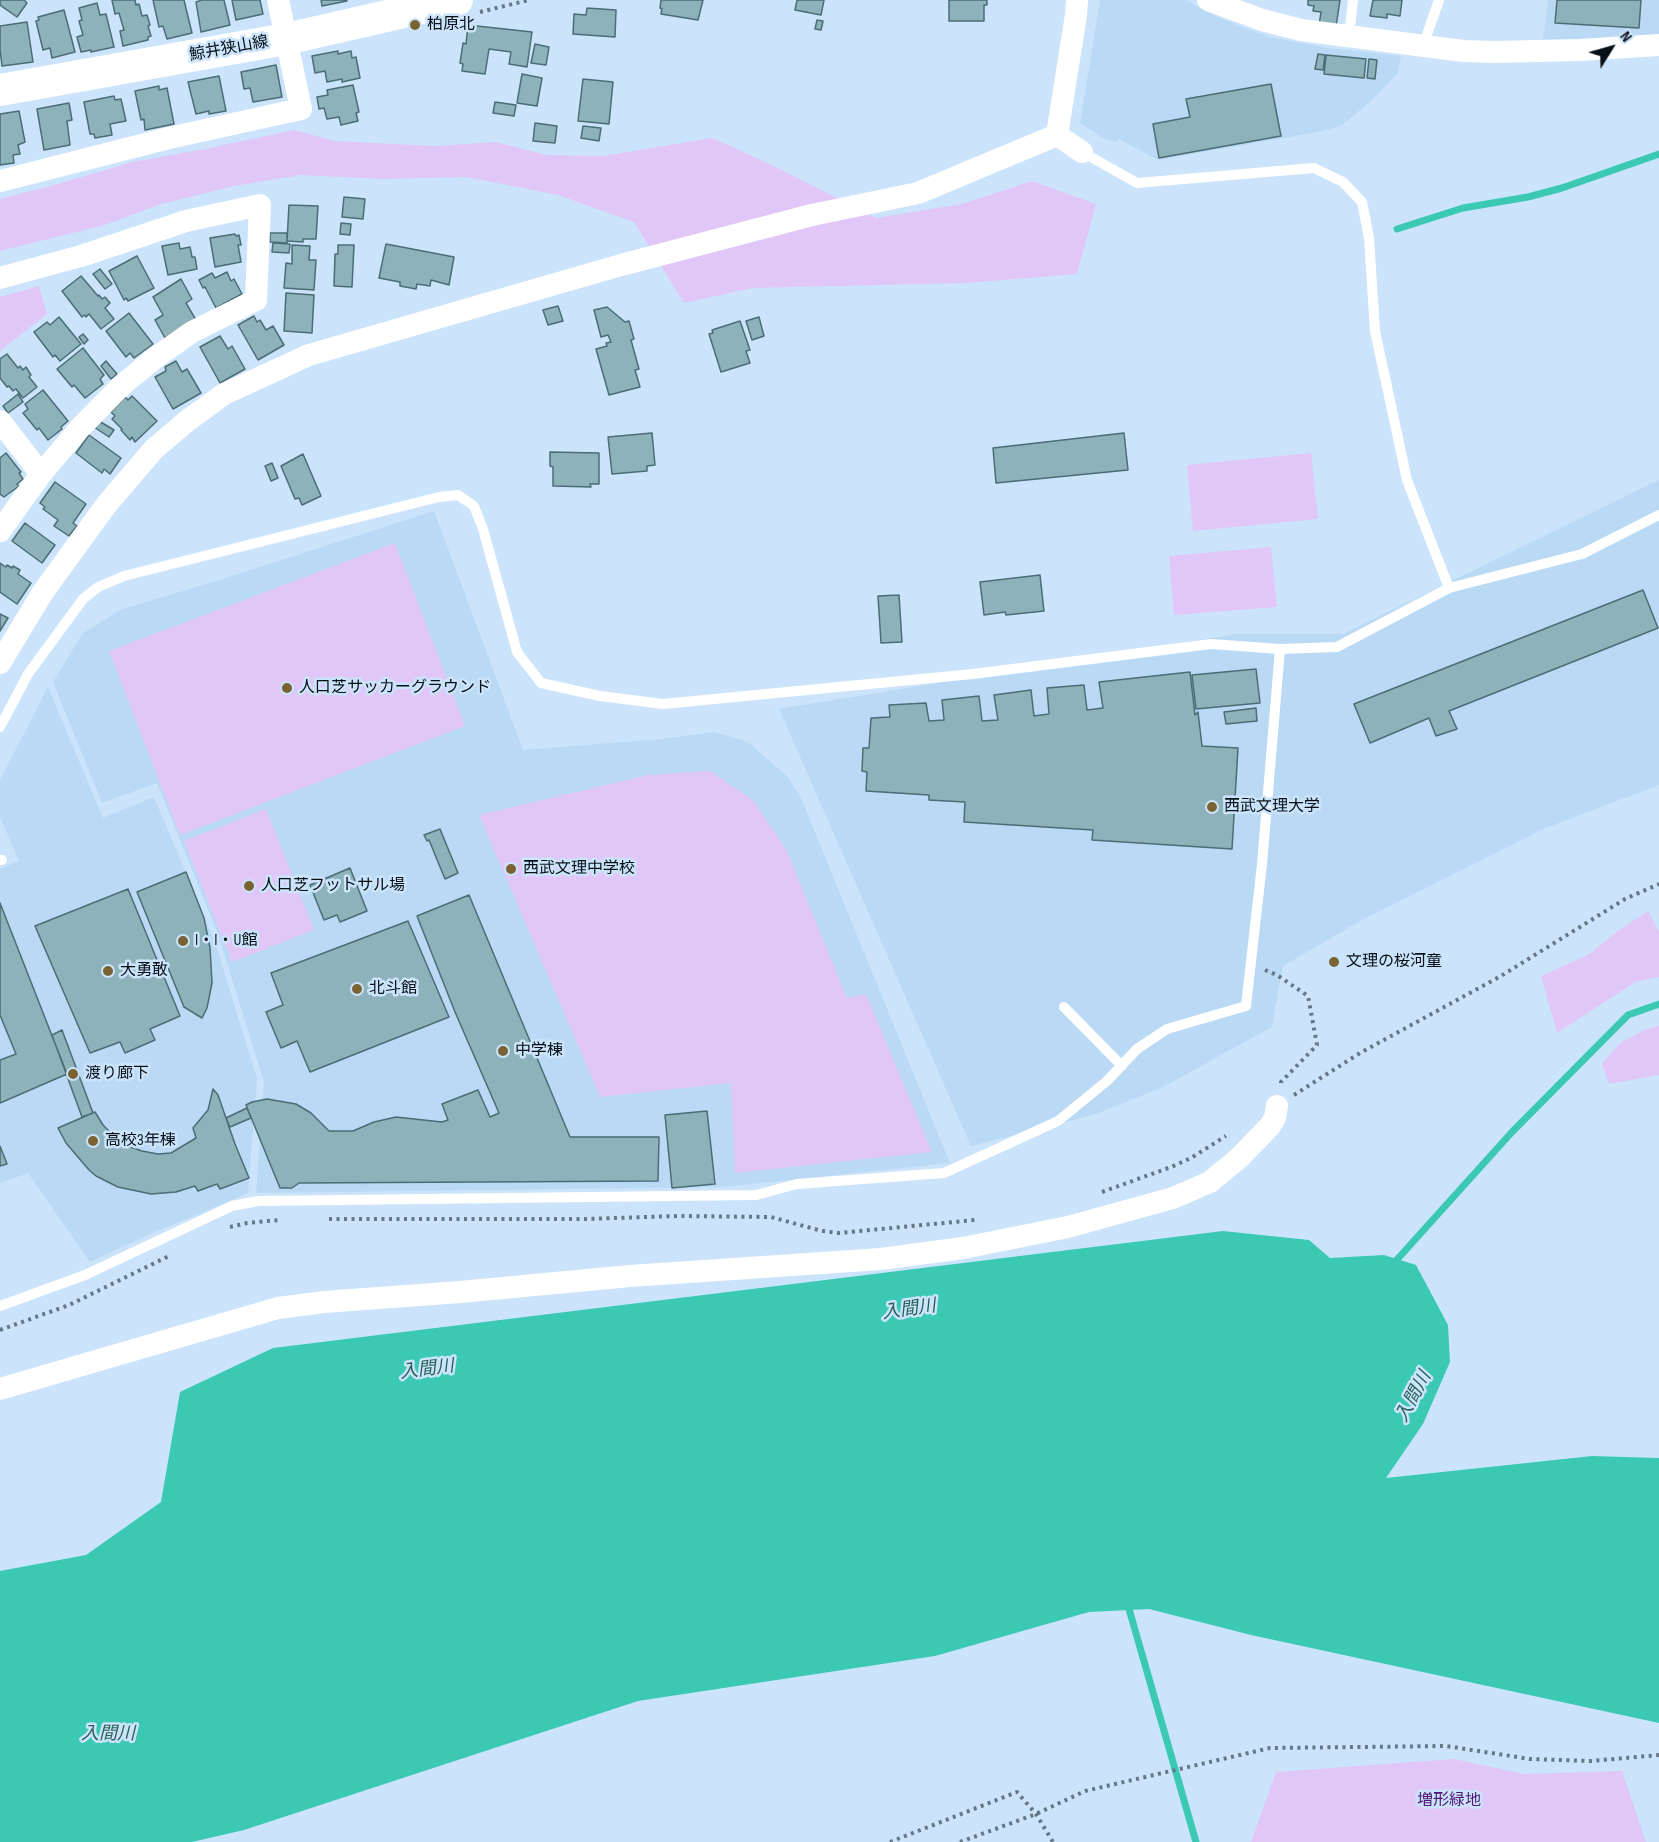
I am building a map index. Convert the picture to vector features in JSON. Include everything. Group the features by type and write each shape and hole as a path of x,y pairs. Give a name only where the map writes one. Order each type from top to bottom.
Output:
{"main road":[{"name":"鯨井狭山線","path":"0,90 286,39 457,0"}],"street":[{"path":"0,182 169,138 301,109 278,0"},
{"path":"1057,135 1077,0"},
{"path":"1208,0 1262,20 1301,30 1463,51 1618,49 1659,45"},
{"path":"1057,135 1082,152"},
{"path":"0,663 43,592 114,496 154,449 224,394 309,355 633,262 812,215 918,193 1057,135"},
{"path":"0,278 81,256 186,220 260,205 256,300 192,332 121,386 80,428 41,474 0,531"},
{"path":"0,421 41,474"},
{"path":"0,1389 278,1308 324,1302 630,1276 881,1259 963,1248 1068,1227 1173,1198 1210,1182 1239,1158 1270,1126 1275,1118 1277,1106"}],"lane":[{"path":"1349,36 1353,0"},
{"path":"1423,46 1439,0"},
{"path":"1082,152 1137,183 1314,168 1343,182 1362,202 1369,238 1375,331 1407,480 1449,588"},
{"path":"0,727 28,674 83,599 98,587 124,576 439,497 458,495 474,506 483,529 517,652 541,683 600,696 663,705 973,674 1211,644 1280,649 1337,647 1449,588 1582,554 1659,515"},
{"path":"0,1306 85,1275 232,1206 258,1201 756,1195 797,1184 944,1173 1058,1121 1107,1081 1137,1049 1167,1029 1246,1006 1262,864 1280,649"},
{"path":"1064,1007 1122,1066"}],"path":[{"path":"1250,964 1277,975 1308,996 1317,1046 1281,1082 1277,1106"},
{"path":"960,1842 1036,1814 1085,1791 1270,1748 1446,1746 1530,1759 1581,1761 1659,1755"},
{"path":"890,1842 1017,1792 1036,1814 1053,1842"}],"shaded area":[{"path":"1100,0 1186,0 1217,17 1269,37 1328,48 1401,56 1398,73 1374,98 1341,126 1158,160 1119,139 1117,142 1107,140 1080,123"},
{"path":"1548,0 1659,0 1659,36 1543,40"},
{"name":"西武文理大学","path":"1659,480 1659,785 1543,829 1362,920 1283,966 1272,1027 1163,1087 1093,1115 971,1146 779,709 1236,634 1343,634"},
{"name":"西武文理中学校","path":"434,511 523,750 662,739 715,732 748,742 787,776 801,798 950,1163 722,1187 256,1193 264,1082 218,934 157,783 102,803 53,682 83,633 122,609"},
{"path":"48,687 103,818 154,797 215,942 257,1079 248,1193 90,1262 28,1173 0,1183 0,869 19,861 0,817 0,780"}],"green space":[{"path":"295,130 334,141 435,146 496,142 546,155 603,156 713,138 876,218 962,204 1032,181 1096,204 1077,274 966,283 753,288 684,303 634,222 558,195 466,177 384,179 301,175 234,186 161,204 105,225 0,251 0,199 132,162"},
{"path":"39,286 47,314 0,351 0,297"},
{"path":"1311,453 1318,519 1193,531 1187,465"},
{"name":"人口芝サッカーグラウンド","path":"395,543 465,726 180,835 109,651"},
{"path":"1271,547 1277,607 1174,615 1169,556"},
{"path":"710,771 753,800 786,849 847,998 866,994 932,1152 735,1173 731,1083 600,1097 479,815 648,775"},
{"name":"人口芝フットサル場","path":"266,809 314,930 232,962 184,841"},
{"path":"1648,911 1659,932 1659,977 1635,982 1557,1033 1541,976 1588,955 1619,930"},
{"path":"1659,1026 1659,1075 1609,1084 1602,1064 1619,1044 1646,1029"},
{"name":"増形緑地","path":"1454,1759 1524,1774 1622,1771 1646,1842 1251,1842 1276,1772"}],"water":[{"name":"入間川","path":"1223,1231 1309,1240 1330,1258 1384,1255 1416,1265 1448,1325 1450,1362 1423,1424 1386,1478 1592,1456 1659,1458 1659,1723 1251,1635 1149,1609 1089,1612 935,1656 638,1701 244,1830 192,1842 0,1842 0,1571 86,1555 161,1502 180,1392 273,1348"}],"building":[{"path":"0,0 24,0 27,3 17,17 0,5"},
{"path":"112,0 135,0 136,5 139,4 142,16 147,15 150,25 148,26 151,36 148,40 123,46 120,31 124,30 119,13 115,14"},
{"path":"153,0 184,0 192,33 167,39 163,26 159,27"},
{"path":"224,0 230,25 201,32 196,2"},
{"path":"232,0 260,0 263,14 236,20"},
{"path":"321,0 346,0 347,1 322,6"},
{"path":"661,0 703,0 698,20 661,14"},
{"path":"797,0 824,0 821,15 795,10"},
{"path":"949,0 987,0 987,5 984,5 984,21 949,21"},
{"path":"1308,0 1340,0 1336,27 1319,25 1321,12 1313,11 1314,6 1308,5"},
{"path":"1373,0 1402,0 1400,16 1387,14 1387,18 1370,16"},
{"path":"1557,0 1641,0 1639,28 1555,23"},
{"path":"97,3 100,15 106,14 114,47 81,52 77,37 83,35 79,21 82,20 79,8"},
{"path":"587,8 616,10 615,37 573,34 574,14 586,15"},
{"path":"64,10 75,52 52,58 50,48 43,50 36,21 39,20 38,17"},
{"path":"817,20 823,21 821,30 815,29"},
{"path":"27,22 33,62 2,66 0,26"},
{"path":"468,25 532,32 527,67 509,64 511,52 489,49 485,74 462,71 463,64 460,63 463,43 466,44"},
{"path":"535,44 549,47 546,65 531,63"},
{"path":"338,51 338,54 351,51 352,58 356,57 360,78 342,82 342,79 327,82 325,71 315,73 312,56"},
{"path":"1318,54 1325,55 1323,70 1315,69"},
{"path":"1326,55 1366,59 1364,78 1324,74"},
{"path":"1369,59 1377,60 1375,79 1367,78"},
{"path":"276,65 282,97 253,102 250,88 244,89 241,72"},
{"path":"522,74 542,78 537,106 517,103"},
{"path":"219,76 226,111 196,114 188,82"},
{"path":"583,79 613,82 609,124 578,121"},
{"path":"1271,84 1281,136 1159,158 1153,124 1190,117 1186,99"},
{"path":"353,85 359,112 356,113 358,121 341,125 339,117 327,119 324,108 319,109 317,97 328,95 327,90"},
{"path":"159,86 159,90 167,88 174,124 145,130 135,91"},
{"path":"114,96 115,100 121,99 126,121 110,124 112,135 95,138 94,134 90,134 84,102"},
{"path":"495,102 516,105 514,116 493,113"},
{"path":"69,103 72,120 67,121 70,145 44,150 37,109"},
{"path":"19,111 25,142 18,145 20,154 13,155 14,163 0,165 0,114"},
{"path":"535,123 557,126 555,143 533,141"},
{"path":"583,126 601,128 599,141 581,138"},
{"path":"344,197 365,199 363,219 342,217"},
{"path":"289,205 318,206 316,239 303,239 303,242 287,241"},
{"path":"341,223 351,224 350,235 340,234"},
{"path":"270,233 287,233 287,243 270,242"},
{"path":"239,235 241,262 215,267 210,238"},
{"path":"179,243 180,249 190,247 197,269 168,275 162,246"},
{"path":"273,243 290,244 289,253 272,252"},
{"path":"386,244 454,257 449,285 431,280 430,286 417,284 416,289 400,286 400,282 379,278"},
{"path":"292,245 310,246 309,260 316,260 314,290 284,288 286,263 292,264"},
{"path":"338,245 354,245 352,287 334,286 335,254 338,254"},
{"path":"137,256 154,288 128,301 126,298 124,300 109,271"},
{"path":"100,269 112,284 105,289 93,274"},
{"path":"227,272 231,281 234,279 242,294 216,308 199,280 212,273 215,278"},
{"path":"81,276 98,296 102,299 105,297 110,303 105,308 114,319 101,329 89,314 82,317 62,291"},
{"path":"181,279 192,299 186,303 196,320 165,338 155,320 163,315 153,297"},
{"path":"286,293 314,295 312,333 284,331"},
{"path":"558,306 563,321 548,325 543,310"},
{"path":"607,307 625,322 629,321 634,339 631,340 639,369 635,370 640,387 609,395 596,349 607,346 606,343 611,342 608,335 601,337 594,310"},
{"path":"129,313 153,344 134,358 130,353 126,357 106,331"},
{"path":"254,316 257,322 260,320 266,330 273,326 284,345 258,360 238,325"},
{"path":"59,317 81,344 60,361 55,355 53,357 34,332 47,322 50,325"},
{"path":"759,317 764,336 752,340 746,321"},
{"path":"740,321 750,350 746,351 750,363 721,372 709,334 713,333 712,330"},
{"path":"83,334 88,340 84,344 79,337"},
{"path":"220,336 228,349 232,346 245,369 220,383 200,347"},
{"path":"83,348 104,375 100,379 103,384 85,398 57,369"},
{"path":"7,354 18,368 20,366 23,370 26,367 31,375 29,377 37,387 23,398 16,389 13,391 9,386 7,387 0,378 0,359"},
{"path":"106,361 117,374 111,379 101,366"},
{"path":"176,361 182,372 187,369 201,393 173,409 155,377 166,371 165,367"},
{"path":"43,390 68,421 48,440 23,413 28,409 25,404"},
{"path":"18,394 23,402 8,413 3,406"},
{"path":"132,396 157,421 135,442 132,437 130,440 112,419 115,416 111,412 125,397 128,400"},
{"path":"99,421 114,430 109,437 94,427"},
{"path":"652,433 655,465 647,466 647,471 612,474 608,437"},
{"path":"1124,433 1128,470 996,483 993,448"},
{"path":"89,435 121,458 110,474 104,469 102,473 76,453"},
{"path":"550,452 599,453 599,484 590,484 591,487 553,486"},
{"path":"6,453 21,472 19,473 23,479 17,484 19,486 4,497 0,494 0,458"},
{"path":"303,454 321,496 302,505 299,498 295,499 281,466"},
{"path":"272,463 278,478 271,481 265,466"},
{"path":"55,482 86,504 73,523 77,526 69,536 54,526 58,520 43,509 45,507 40,503"},
{"path":"25,523 55,545 42,563 12,541"},
{"path":"0,563 20,570 18,574 31,583 17,604 0,592"},
{"path":"1040,575 1044,611 984,615 980,582"},
{"path":"1643,590 1658,628 1449,711 1457,729 1436,736 1429,718 1370,743 1354,704"},
{"path":"899,595 902,642 881,643 878,596"},
{"path":"0,614 8,618 0,631"},
{"path":"1256,669 1260,703 1196,709 1192,675"},
{"path":"1190,672 1195,715 1198,712 1202,746 1238,748 1232,849 1092,840 1093,830 964,822 965,802 929,800 929,795 866,791 867,772 862,771 863,748 869,748 871,718 890,717 889,705 926,703 929,721 944,720 942,700 979,696 982,721 998,720 994,695 1031,690 1034,716 1049,714 1047,688 1084,685 1087,710 1103,708 1099,682"},
{"path":"1256,708 1257,721 1226,724 1224,712"},
{"path":"440,829 458,873 445,879 429,840 427,841 424,835"},
{"path":"350,868 367,911 340,922 337,915 324,920 310,885"},
{"name":"I・I・U館","path":"186,872 204,918 210,948 212,983 207,1008 202,1018 184,1007 137,892"},
{"name":"大勇敢","path":"128,889 180,1016 150,1029 155,1040 125,1053 120,1042 90,1053 35,926"},
{"name":"中学棟","path":"469,895 570,1137 659,1137 658,1181 299,1183 292,1188 280,1188 246,1105 252,1102 267,1099 296,1104 311,1113 329,1131 353,1131 374,1122 396,1117 442,1122 448,1120 442,1104 478,1090 490,1117 499,1113 455,1012 417,916"},
{"path":"0,903 67,1074 0,1103 0,1060 16,1054 0,1015"},
{"name":"北斗館","path":"408,921 449,1017 310,1072 297,1041 281,1048 266,1012 283,1005 271,973"},
{"name":"渡り廊下","path":"62,1030 93,1113 82,1117 52,1035"},
{"name":"高校3年棟","path":"213,1089 218,1095 249,1178 220,1189 217,1184 198,1191 195,1186 176,1192 151,1194 118,1187 89,1170 66,1143 58,1128 95,1112 103,1125 122,1144 158,1154 171,1153 196,1138 193,1128 208,1110"},
{"path":"247,1108 251,1118 230,1127 226,1118"},
{"path":"707,1111 715,1184 672,1188 665,1115"},
{"path":"0,1146 7,1164 0,1166"}],"waterway":[{"path":"1397,229 1463,208 1528,197 1562,188 1659,154"},
{"path":"1393,1264 1512,1132 1628,1015 1659,1004"},
{"path":"1127,1602 1196,1842"}],"place":[{"name":"柏原北","path":"415,25"},
{"name":"人口芝サッカーグラウンド","path":"287,688"},
{"name":"西武文理大学","path":"1212,807"},
{"name":"西武文理中学校","path":"511,869"},
{"name":"人口芝フットサル場","path":"249,886"},
{"name":"I・I・U館","path":"183,941"},
{"name":"文理の桜河童","path":"1334,962"},
{"name":"大勇敢","path":"108,971"},
{"name":"北斗館","path":"357,989"},
{"name":"中学棟","path":"503,1051"},
{"name":"渡り廊下","path":"73,1074"},
{"name":"高校3年棟","path":"93,1141"}]}
